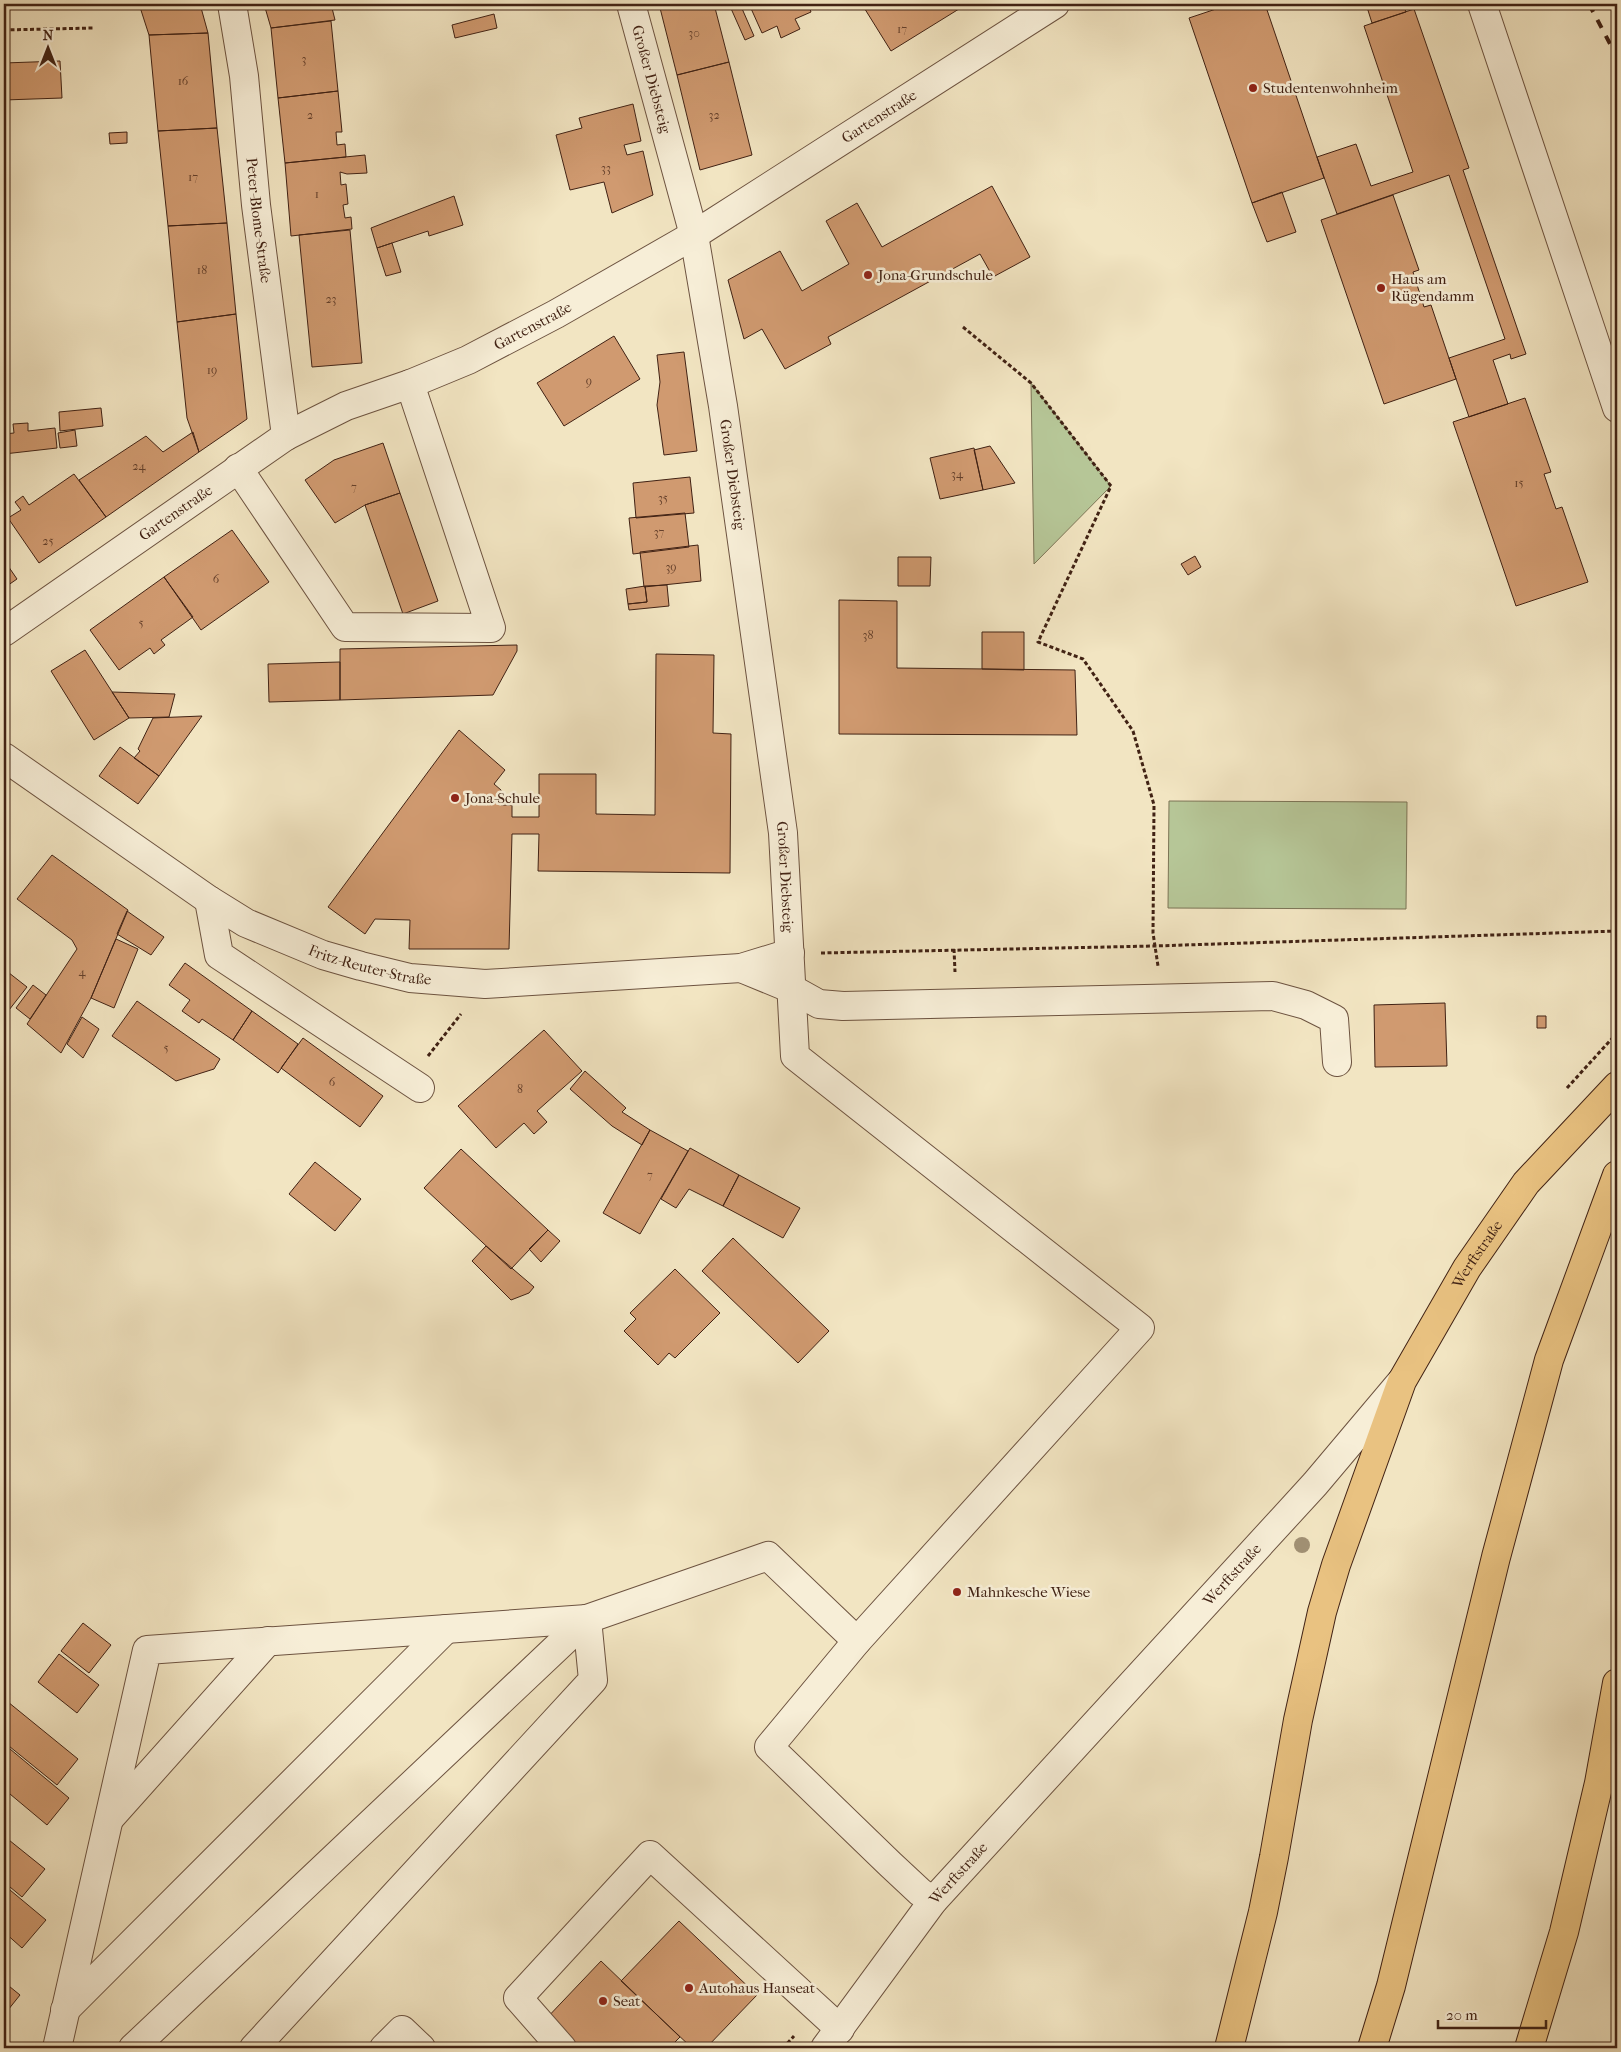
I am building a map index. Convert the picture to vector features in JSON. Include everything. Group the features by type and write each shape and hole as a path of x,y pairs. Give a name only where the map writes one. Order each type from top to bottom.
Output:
{"main road":[{"name":"Werftstraße","path":"1402,1381 1467,1268 1526,1183 1617,1086"},
{"path":"1372,2048 1391,1986 1496,1557 1549,1360 1617,1175"},
{"path":"1228,2048 1263,1912 1298,1720 1322,1612 1339,1557 1402,1381"},
{"path":"1529,2048 1564,1932 1599,1783 1617,1683"}],"street":[{"name":"Peter-Blome-Straße","path":"232,4 244,76 256,205 286,436"},
{"name":"Großer Diebsteig","path":"631,4 694,235 723,406 783,833 795,1056 1140,1328 857,1641"},
{"name":"Gartenstraße","path":"4,632 286,436 346,406 410,384 468,360 548,319 694,235 1055,4"},
{"path":"1482,4 1617,408"},
{"path":"238,468 345,627 491,628 410,384"},
{"name":"Fritz-Reuter-Straße","path":"4,757 209,900 246,923 324,955 410,978 485,984 741,968 790,954"},
{"path":"209,900 219,955 414,1084"},
{"path":"741,968 792,989 819,1004 843,1006 1273,996 1306,1005 1334,1020 1337,1062"},
{"name":"Werftstraße","path":"832,2039 934,1901 1314,1484 1402,1381"},
{"path":"57,2048 147,1650 587,1619 768,1556 857,1641 769,1747 920,1892 934,1901"},
{"path":"133,2048 587,1619"},
{"path":"254,2048 593,1680 587,1619"},
{"path":"65,2010 446,1629"},
{"path":"109,1819 268,1641"},
{"path":"562,2048 518,1998 650,1855 832,2039"},
{"path":"384,2048 402,2030 421,2048"}],"path":[{"path":"4,30 93,28"},
{"path":"963,328 1031,383 1111,486 1038,642 1083,660 1133,731 1154,805 1153,933 1164,998"},
{"path":"790,954 1154,946 1617,931"},
{"path":"414,1084 485,984"},
{"path":"1563,1092 1617,1033"}],"green space":[{"path":"1031,383 1111,486 1034,564"},
{"path":"1169,801 1407,802 1406,909 1168,908"}],"building":[{"path":"139,4 200,4 208,33 149,35"},
{"path":"264,4 331,4 335,20 271,28"},
{"path":"659,4 714,4 729,62 677,75"},
{"path":"729,4 740,4 754,36 745,40"},
{"path":"749,4 808,4 811,12 795,19 800,29 781,38 777,26 762,33"},
{"path":"866,4 967,4 891,51 863,6"},
{"name":"Studentenwohnheim","path":"1231,4 1265,4 1324,178 1252,203 1189,18"},
{"path":"1366,4 1403,4 1406,12 1372,23"},
{"path":"1414,9 1469,168 1463,170 1526,354 1511,359 1510,354 1493,360 1508,404 1469,417 1449,358 1505,339 1449,175 1337,214 1317,157 1356,144 1371,186 1413,172 1364,26"},
{"path":"494,14 497,28 455,38 452,25"},
{"path":"331,21 338,91 278,98 271,28"},
{"path":"208,33 217,128 158,131 149,35"},
{"path":"60,61 62,98 4,100 4,63"},
{"path":"729,62 752,155 700,170 677,75"},
{"path":"338,91 342,132 336,132 337,145 345,144 346,157 285,163 278,98"},
{"path":"633,104 641,141 624,145 627,155 643,151 653,195 612,213 604,182 570,190 556,135 582,128 579,118"},
{"path":"217,128 227,223 168,226 158,131"},
{"path":"127,132 127,143 110,144 109,133"},
{"path":"365,155 367,173 347,174 340,172 341,185 346,184 348,204 343,205 345,218 351,217 352,229 291,236 285,163"},
{"path":"992,186 1030,257 993,277 980,254 828,337 831,344 785,369 762,329 744,339 728,280 780,251 802,291 849,264 826,221 857,203 882,247"},
{"path":"1282,192 1296,232 1267,242 1252,203"},
{"name":"Haus am Rügendamm","path":"1393,195 1419,270 1413,272 1424,307 1431,305 1456,379 1384,404 1321,220"},
{"path":"454,196 463,225 429,236 428,231 377,248 371,228"},
{"path":"227,223 236,314 177,322 168,226"},
{"path":"350,230 362,363 312,367 299,235"},
{"path":"392,243 401,272 386,276 377,248"},
{"path":"236,314 247,419 199,452 187,418 177,322"},
{"path":"614,336 640,379 564,426 537,383"},
{"path":"684,352 697,451 664,455 657,405 660,382 657,355"},
{"path":"1525,398 1551,472 1544,474 1556,509 1562,507 1588,582 1516,606 1453,422"},
{"path":"101,408 103,426 60,431 59,412"},
{"path":"28,423 28,431 55,428 57,448 4,454 4,434 14,433 13,424"},
{"path":"75,430 77,446 60,448 58,433"},
{"path":"193,432 199,452 106,517 79,480 146,436 163,452"},
{"path":"383,443 400,493 365,505 335,523 305,480 334,460"},
{"path":"990,446 1015,483 983,490 974,450"},
{"path":"974,448 983,490 940,499 930,458"},
{"path":"74,474 106,517 39,563 8,518 21,510 15,502 23,496 29,505"},
{"path":"690,477 694,513 636,518 633,483"},
{"path":"400,493 438,601 403,614 365,505"},
{"path":"685,513 689,547 633,554 629,518"},
{"path":"232,530 269,582 201,630 164,577"},
{"path":"698,545 701,581 644,587 640,552"},
{"path":"1195,556 1201,567 1188,575 1181,564"},
{"path":"898,557 931,557 930,586 898,586"},
{"path":"4,560 17,579 4,588"},
{"path":"164,577 193,617 161,640 165,645 154,654 150,648 119,670 90,630"},
{"path":"667,585 669,606 629,610 628,604 647,602 645,586"},
{"path":"645,586 647,602 628,604 626,589"},
{"path":"839,600 897,601 897,668 1075,670 1077,735 839,734"},
{"path":"982,632 1024,632 1024,670 982,669"},
{"path":"517,645 517,651 493,695 340,700 340,649"},
{"path":"85,650 129,718 94,740 51,671"},
{"name":"Jona-Schule","path":"656,654 714,655 713,733 731,734 730,873 538,871 539,834 512,834 509,949 409,949 410,920 375,919 365,934 328,907 459,730 505,770 494,784 501,790 501,805 512,805 512,817 539,817 539,774 596,774 596,814 655,815"},
{"path":"340,662 340,700 269,702 268,664"},
{"path":"112,692 175,694 169,717 129,718"},
{"path":"202,716 159,776 134,758 140,751 138,749 153,718"},
{"path":"120,747 159,776 138,804 99,776"},
{"path":"52,855 128,910 91,998 61,1053 27,1024 77,949 72,940 17,899"},
{"path":"127,911 164,937 151,955 117,934"},
{"path":"116,939 138,949 114,1008 91,998"},
{"path":"185,963 252,1011 233,1040 202,1019 199,1023 182,1011 190,1000 169,985"},
{"path":"4,969 27,987 9,1010 4,1005"},
{"path":"33,985 46,995 30,1019 16,1008"},
{"path":"137,1001 220,1059 214,1069 176,1081 112,1036"},
{"path":"1445,1003 1447,1066 1375,1067 1374,1005"},
{"path":"252,1011 298,1044 278,1073 233,1040"},
{"path":"1537,1016 1546,1016 1546,1028 1537,1028"},
{"path":"82,1017 99,1029 83,1058 67,1044"},
{"path":"544,1030 582,1071 537,1111 547,1122 534,1134 524,1123 496,1148 458,1106"},
{"path":"303,1038 383,1096 360,1127 281,1068"},
{"path":"585,1071 626,1108 622,1112 650,1130 642,1145 612,1126 570,1089"},
{"path":"650,1130 688,1151 640,1234 603,1213"},
{"path":"690,1148 739,1175 723,1206 689,1189 676,1208 661,1199"},
{"path":"461,1149 548,1230 511,1269 424,1188"},
{"path":"315,1162 361,1199 335,1231 289,1194"},
{"path":"739,1175 800,1208 783,1238 723,1206"},
{"path":"548,1230 560,1241 541,1262 529,1249"},
{"path":"733,1238 829,1331 798,1363 702,1271"},
{"path":"486,1246 534,1287 529,1293 511,1300 472,1261"},
{"path":"675,1269 720,1313 675,1358 669,1353 658,1365 624,1331 636,1319 630,1313"},
{"path":"83,1623 111,1645 89,1673 61,1651"},
{"path":"59,1654 99,1685 77,1713 38,1682"},
{"path":"8,1702 78,1759 57,1785 4,1742 4,1707"},
{"path":"4,1744 69,1798 47,1825 4,1789"},
{"path":"4,1836 45,1869 22,1897 4,1882"},
{"path":"4,1885 46,1920 22,1948 4,1932"},
{"name":"Autohaus Hanseat","path":"679,1921 757,1995 706,2048 692,2048 621,1981"},
{"name":"Seat","path":"601,1961 680,2037 669,2048 571,2048 543,2022"},
{"path":"4,1982 20,1995 4,2015"}],"railway":[{"path":"1589,4 1617,57"}],"place":[{"name":"Studentenwohnheim","path":"1253,88"},
{"name":"Jona-Grundschule","path":"868,275"},
{"name":"Haus am Rügendamm","path":"1381,288"},
{"name":"Jona-Schule","path":"455,798"},
{"name":"Mahnkesche Wiese","path":"957,1592"},
{"name":"Autohaus Hanseat","path":"689,1988"},
{"name":"Seat","path":"603,2001"}]}
